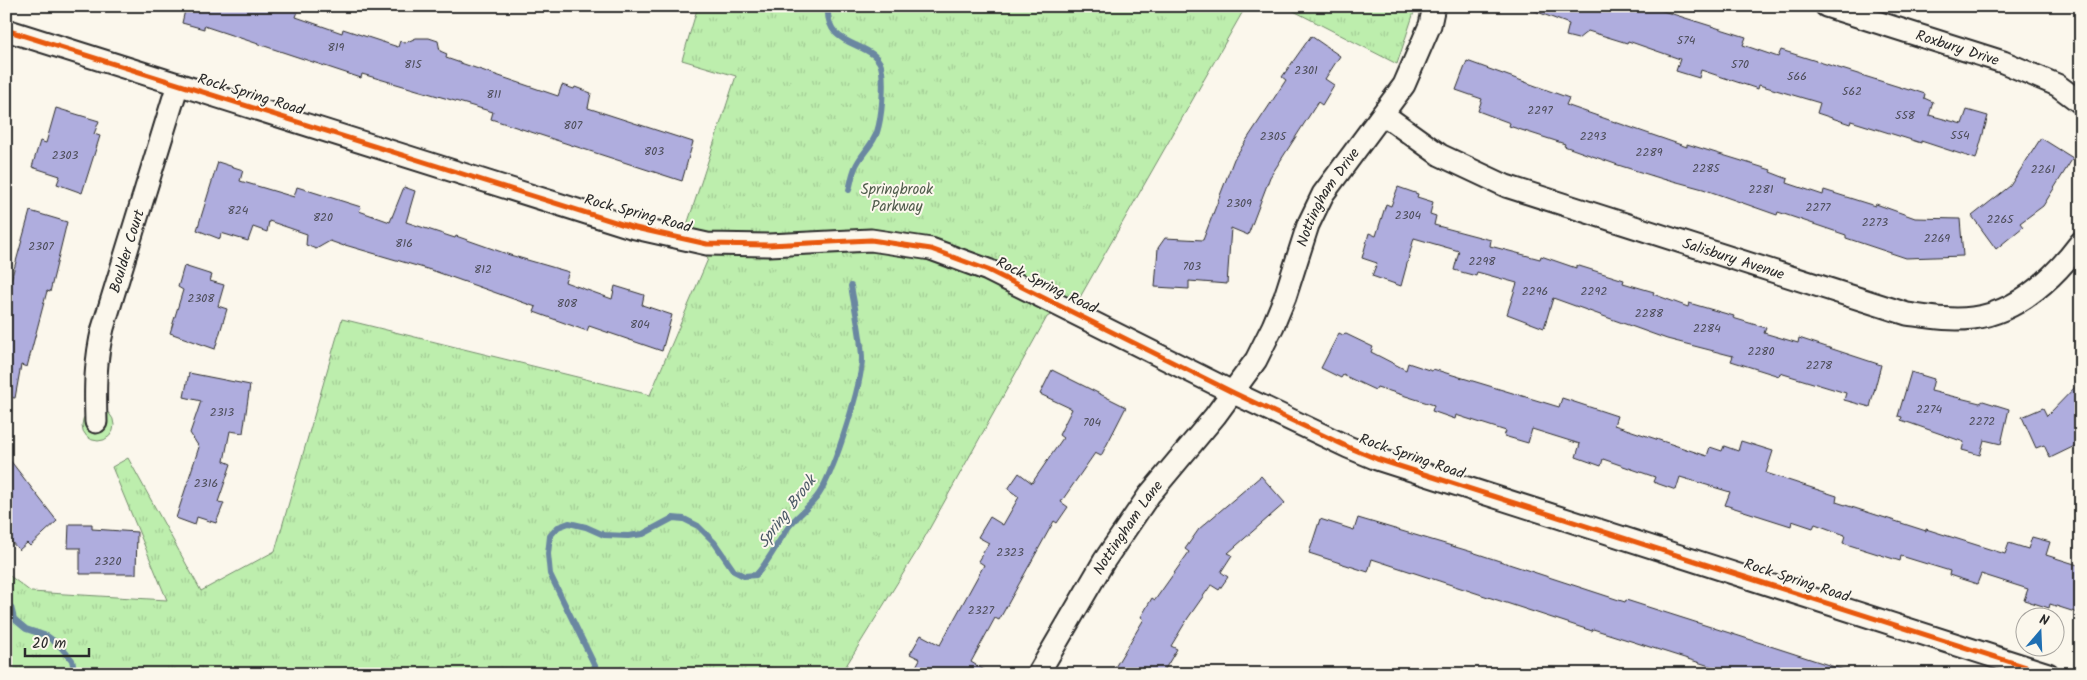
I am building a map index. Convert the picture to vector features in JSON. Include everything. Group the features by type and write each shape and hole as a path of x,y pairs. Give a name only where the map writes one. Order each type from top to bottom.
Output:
{"street":[{"name":"Nottingham Drive","path":"1234,393 1256,360 1273,326 1308,226 1323,194 1404,85 1430,25 1434,6"},
{"name":"Roxbury Drive","path":"1826,6 2004,62 2057,85 2081,103"},
{"name":"Rock Spring Road","path":"6,30 631,227 707,244 769,246 871,240 931,249 988,270 1348,448 1377,459 2048,674"},
{"name":"Boulder Court","path":"96,422 95,375 103,328 178,84"},
{"name":"Salisbury Avenue","path":"1383,114 1440,155 1506,186 1907,314 1944,319 1972,319 1998,313 2022,300 2044,283 2081,242"},
{"name":"Nottingham Lane","path":"1038,674 1104,561 1149,495 1234,393"}],"green space":[{"name":"Springbrook Parkway","path":"698,6 1246,6 1079,299 1047,317 917,551 841,674 6,673 6,573 31,592 167,600 112,467 128,458 201,591 275,551 342,319 650,395 708,259 687,225 736,76 682,60"},
{"path":"1284,6 1416,6 1397,64"},
{"path":"98,409 110,413 114,425 110,437 98,441 86,437 82,425 86,413"}],"building":[{"path":"186,6 300,6 296,17 342,33 343,29 398,47 400,41 405,43 416,38 429,38 438,41 440,51 447,54 446,58 558,96 562,85 574,89 575,87 591,93 588,108 693,142 682,181 491,119 493,112 362,74 361,78 204,26 204,29 182,23"},
{"path":"1527,6 1647,6 1746,37 1743,45 1778,57 1781,50 1925,94 1924,98 1933,102 1929,115 1962,124 1967,110 1988,116 1976,159 1921,141 1921,143 1851,121 1850,124 1817,113 1820,103 1759,85 1758,89 1701,70 1699,78 1676,71 1680,59 1628,41 1627,43 1588,31 1578,39 1566,36 1569,24 1527,8"},
{"path":"1311,36 1340,56 1325,79 1334,85 1322,105 1318,102 1270,177 1248,235 1231,228 1227,284 1189,281 1189,289 1155,287 1158,248 1165,238 1203,240 1234,159 1286,80 1282,77"},
{"path":"1467,61 1569,98 1566,105 1687,147 1687,144 1771,170 1770,172 1788,179 1787,183 1823,195 1824,190 1875,206 1876,204 1915,218 1960,219 1963,256 1906,258 1778,212 1777,215 1703,189 1618,165 1564,146 1565,144 1509,126 1510,123 1478,111 1482,99 1456,90"},
{"path":"56,108 99,121 94,134 100,136 82,193 57,184 60,176 32,167 40,141 46,143"},
{"path":"2041,138 2073,158 2043,206 2020,223 2023,227 1996,249 1972,216 2010,186"},
{"path":"218,162 243,170 240,181 294,197 297,187 361,207 359,211 390,222 404,187 415,191 406,222 569,272 565,282 612,299 615,286 644,295 642,305 672,315 662,351 589,326 587,331 534,312 536,307 434,271 330,241 316,249 306,245 307,234 269,221 267,232 253,227 248,241 221,233 220,239 197,230"},
{"path":"1398,187 1418,194 1417,197 1433,202 1430,214 1436,216 1434,225 1491,240 1490,246 1540,259 1541,256 1576,268 1576,265 1624,280 1623,283 1654,292 1653,294 1688,307 1689,303 1734,316 1733,318 1766,328 1764,333 1798,343 1799,338 1881,365 1870,407 1844,400 1846,393 1780,373 1779,376 1731,361 1733,356 1667,339 1553,298 1544,328 1507,314 1517,283 1477,272 1476,276 1454,270 1459,251 1414,238 1401,286 1372,276 1377,263 1362,258 1369,233 1376,236 1386,204 1391,206"},
{"path":"30,211 67,222 50,292 47,291 27,367 21,365 15,398 6,397 6,298"},
{"path":"184,266 212,275 210,281 224,285 218,306 227,309 215,349 170,333 183,290 178,287"},
{"path":"1339,333 1346,334 1373,347 1371,352 1406,370 1408,363 1432,371 1433,369 1559,407 1562,398 1617,416 1614,425 1707,456 1710,447 1722,451 1724,446 1738,451 1741,441 1773,451 1766,473 1837,496 1836,502 2005,554 2009,543 2028,549 2032,537 2050,542 2046,555 2081,566 2081,614 2050,604 2049,608 2024,600 2028,589 1981,574 1977,584 1949,575 1950,571 1901,556 1900,561 1843,543 1845,535 1815,524 1813,528 1792,521 1791,526 1725,505 1730,492 1680,477 1676,490 1653,482 1655,477 1603,459 1601,466 1576,457 1580,444 1532,429 1528,443 1504,436 1506,431 1456,415 1455,419 1432,411 1434,405 1377,387 1375,390 1343,375 1341,378 1321,368"},
{"path":"1052,370 1126,407 1101,456 1095,453 1061,502 1068,507 1057,523 1054,521 999,620 995,618 971,662 991,674 912,674 920,659 910,654 921,635 940,645 984,565 978,561 989,543 978,537 990,517 1003,525 1019,497 1008,489 1019,473 1032,483 1063,438 1059,435 1072,409 1040,394"},
{"path":"1911,372 1934,379 1931,391 1980,403 1983,401 2009,409 2001,444 1984,440 1980,455 1962,450 1964,442 1901,420 1902,417 1898,416"},
{"path":"189,373 250,385 243,433 230,431 224,461 231,464 218,502 224,503 216,523 197,517 195,525 176,518 199,447 190,433 201,401 184,397"},
{"path":"2081,381 2081,443 2050,458 2044,445 2036,448 2022,417 2043,408 2047,416"},
{"path":"6,455 57,521 30,546 27,543 19,550 6,536"},
{"path":"1261,476 1285,503 1228,553 1232,555 1221,572 1228,577 1219,590 1211,585 1188,618 1171,646 1177,649 1162,674 1111,674 1144,619 1141,617 1152,598 1155,600 1189,552 1185,549 1199,529"},
{"path":"1358,518 1764,644 1844,670 1844,674 1735,674 1593,629 1592,631 1372,559 1368,572 1309,553 1320,519 1354,530"},
{"path":"69,524 92,524 92,529 137,532 136,574 80,574 80,548 68,548"}],"waterway":[{"name":"Spring Brook","path":"828,6 829,21 834,31 843,39 872,54 879,61 882,71 882,102 877,132 873,141 857,163 849,190"},
{"name":"Spring Brook","path":"599,674 550,574 548,554 550,536 558,527 569,523 586,527 604,535 628,536 643,534 673,518 684,519 698,526 714,542 734,571 744,576 756,575 766,563 790,525 819,494 832,467 846,428 861,371 862,358 851,286"},
{"path":"6,605 11,607 14,619 26,629 47,636 59,645 72,660 75,674"}],"cycle path":[{"path":"6,30 631,227 707,244 769,245 871,240 931,249 988,270 1234,393 1377,459 2048,674"}]}
